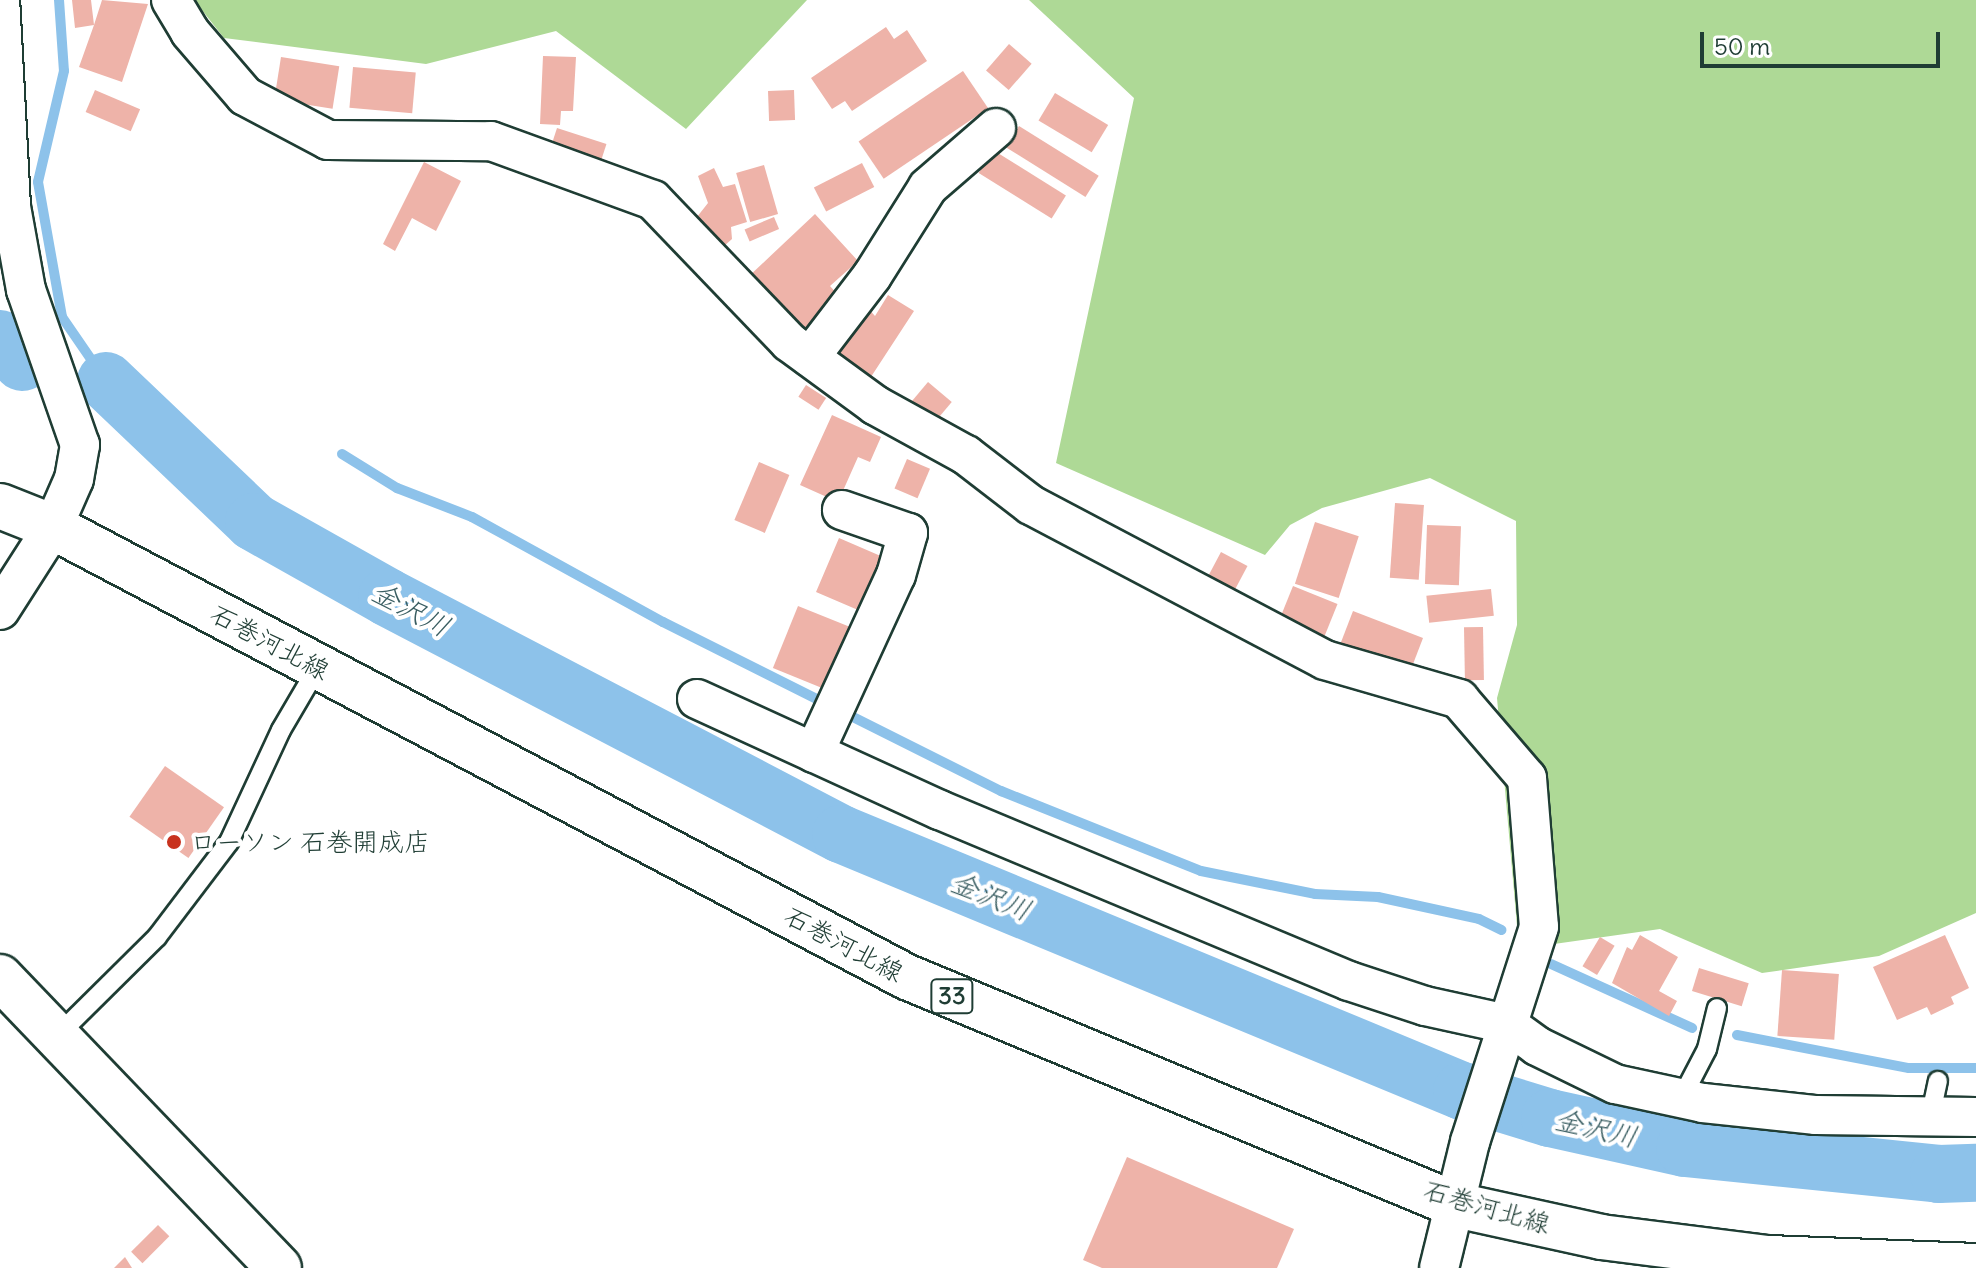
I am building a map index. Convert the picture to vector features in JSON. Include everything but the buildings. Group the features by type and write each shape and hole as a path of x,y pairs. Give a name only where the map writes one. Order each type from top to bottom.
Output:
{"main road":[{"name":"石巻河北線","path":"0,506 53,527 907,977 1456,1205 1601,1237 1768,1258 1976,1266"},
{"path":"0,977 279,1268"}],"street":[{"path":"0,0 11,207 26,290 80,445 74,479 53,527 0,610"},
{"path":"171,0 190,32 245,96 328,140 491,141 653,200 789,342 875,405 966,455 1031,505 1129,561 1325,660 1459,699 1527,778 1539,927 1470,1142 1439,1268"},
{"path":"810,357 872,276 928,187 996,128"},
{"path":"817,745 896,575 908,533 842,510"},
{"path":"697,699 817,745 1349,981 1537,1046 1615,1084 1681,1099 1816,1115 1976,1117"}],"lane":[{"path":"58,1035 157,937 229,842 281,730 318,667"},
{"path":"1681,1099 1707,1049 1717,1008"},
{"path":"1930,1118 1938,1081"}],"green space":[{"path":"194,0 807,0 686,129 556,31 426,64 224,38"},
{"path":"1029,0 1976,0 1976,913 1879,956 1762,973 1660,929 1519,949 1497,698 1517,625 1516,521 1430,478 1322,508 1290,525 1265,555 1056,463 1134,98"}],"waterway":[{"path":"59,0 64,71 38,182 62,317 106,381"},
{"name":"金沢川","path":"0,339 22,362"},
{"name":"金沢川","path":"106,381 254,522 387,597 841,834 1462,1091 1550,1118 1685,1148 1939,1174 1976,1173"},
{"path":"342,454 397,488 472,517 663,622 827,704"},
{"path":"841,711 1001,791 1201,871 1315,894 1378,897 1479,919 1502,930"},
{"path":"1551,964 1692,1028"},
{"path":"1737,1035 1909,1068 1976,1068"}],"place":[{"name":"ローソン 石巻開成店","path":"174,842"}]}
